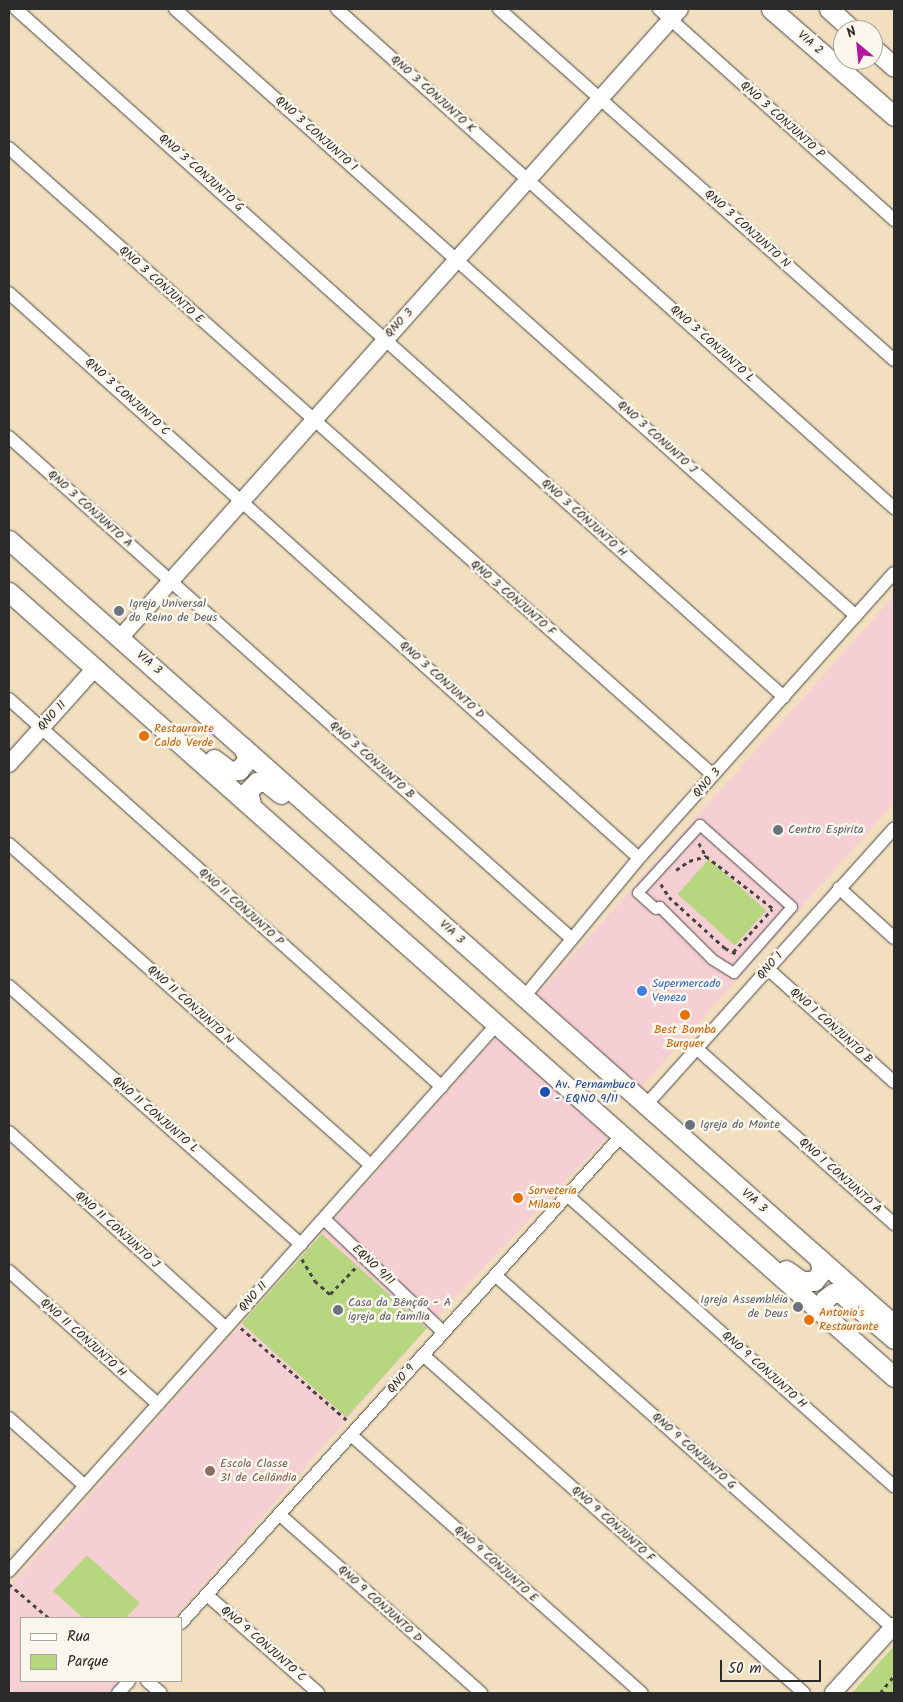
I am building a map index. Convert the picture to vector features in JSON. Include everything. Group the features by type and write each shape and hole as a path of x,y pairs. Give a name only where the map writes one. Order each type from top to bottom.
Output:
{"main road":[{"name":"VIA 2","path":"771,9 894,116"},
{"path":"828,9 841,20"},
{"path":"883,57 894,67"},
{"name":"VIA 3","path":"9,540 894,1325"},
{"path":"9,551 58,583"},
{"path":"9,592 251,804 894,1377"},
{"path":"125,693 161,711 230,770 239,770 246,764 248,755 244,747"},
{"path":"251,804 247,796 250,787 257,782 266,782 335,842 383,872"},
{"path":"709,1212 802,1282 814,1281 820,1275 822,1266 819,1258"},
{"path":"827,1317 823,1308 826,1299 833,1293 842,1293 894,1339"}],"street":[{"name":"QNO 3 CONJUNTO G","path":"16,9 385,338"},
{"name":"QNO 3 CONJUNTO I","path":"175,9 458,259"},
{"name":"QNO 3 CONJUNTO K","path":"337,9 529,180"},
{"name":"QNO 3 CONJUNTO N","path":"499,9 894,360"},
{"name":"QNO 3","path":"120,638 245,502 385,338 529,180 600,98 670,12"},
{"name":"QNO 3 CONJUNTO P","path":"670,12 894,220"},
{"name":"QNO 3 CONJUNTO E","path":"9,148 313,421"},
{"name":"QNO 3 CONJUNTO L","path":"529,180 894,508"},
{"name":"QNO 3 CONUNTO J","path":"458,259 856,616"},
{"name":"QNO 3 CONJUNTO C","path":"9,293 245,502"},
{"name":"QNO 3 CONJUNTO H","path":"385,338 784,697"},
{"name":"QNO 3 CONJUNTO F","path":"313,421 714,775"},
{"name":"QNO 3 CONJUNTO A","path":"9,437 172,581"},
{"name":"QNO 3 CONJUNTO D","path":"245,502 640,858"},
{"name":"QNO 3","path":"524,996 640,858 894,573"},
{"name":"QNO 3 CONJUNTO B","path":"172,581 572,939"},
{"name":"QNO 11","path":"9,764 96,667"},
{"name":"QNO 11 CONJUNTO P","path":"9,699 442,1087"},
{"path":"700,825 792,907 788,912 734,973 712,959 660,907 656,909 638,893 700,825"},
{"name":"QNO 1","path":"646,1104 838,888 894,829"},
{"name":"QNO 11 CONJUNTO N","path":"9,844 371,1165"},
{"path":"838,888 894,938"},
{"name":"QNO 1 CONJUNTO B","path":"768,969 894,1082"},
{"name":"QNO 11 CONJUNTO L","path":"9,986 299,1247"},
{"name":"QNO 11","path":"10,1568 497,1024"},
{"name":"QNO 1 CONJUNTO A","path":"696,1048 894,1224"},
{"name":"QNO 11 CONJUNTO J","path":"9,1132 229,1324"},
{"name":"QNO 9","path":"182,1622 622,1135"},
{"name":"QNO 9 CONJUNTO H","path":"567,1195 894,1486"},
{"name":"EQNO 9/11","path":"324,1219 443,1332"},
{"name":"QNO 11 CONJUNTO H","path":"9,1272 158,1404"},
{"name":"QNO 9 CONJUNTO G","path":"495,1274 894,1627"},
{"name":"QNO 9 CONJUNTO F","path":"423,1355 804,1693"},
{"path":"9,1418 85,1486"},
{"name":"QNO 9 CONJUNTO E","path":"354,1432 642,1693"},
{"name":"QNO 9 CONJUNTO D","path":"279,1514 481,1693"},
{"name":"QNO 9 CONJUNTO C","path":"207,1595 318,1693"},
{"path":"833,1693 894,1627"},
{"path":"118,1693 128,1682"},
{"path":"148,1682 161,1693"}],"path":[{"path":"670,874 689,861 706,856 772,909 788,912"},
{"path":"664,878 657,879 669,897 725,948 747,959"},
{"path":"733,952 772,909"},
{"path":"299,1247 309,1272 331,1295 365,1257"},
{"path":"229,1324 354,1432"},
{"path":"9,1584 48,1617"},
{"path":"880,1693 894,1676"}],"shaded area":[{"path":"894,596 894,803 640,1089 537,995"},
{"path":"497,1036 606,1132 606,1138 427,1328 175,1617 20,1617 20,1682 119,1682 109,1693 9,1693 9,1587"}],"green space":[{"path":"709,859 766,911 735,945 678,894"},
{"path":"322,1234 427,1328 346,1418 242,1323"},
{"path":"87,1555 140,1603 127,1617 82,1617 53,1591"},
{"path":"894,1646 894,1693 852,1693"}],"place":[{"name":"Igreja Universal do Reino de Deus","path":"119,611"},
{"name":"Restaurante Caldo Verde","path":"144,736"},
{"name":"Centro Espirita","path":"778,830"},
{"name":"Supermercado Veneza","path":"642,991"},
{"name":"Best Bomba Burguer","path":"685,1015"},
{"name":"Av. Pernambuco - EQNO 9/11","path":"545,1092"},
{"name":"Igreja do Monte","path":"690,1125"},
{"name":"Sorveteria Milano","path":"518,1198"},
{"name":"Igreja Assembléia de Deus","path":"798,1307"},
{"name":"Casa da Bênção - A igreja da família","path":"338,1310"},
{"name":"Antonio's Restaurante","path":"809,1320"},
{"name":"Escola Classe 31 de Ceilândia","path":"210,1471"}]}
